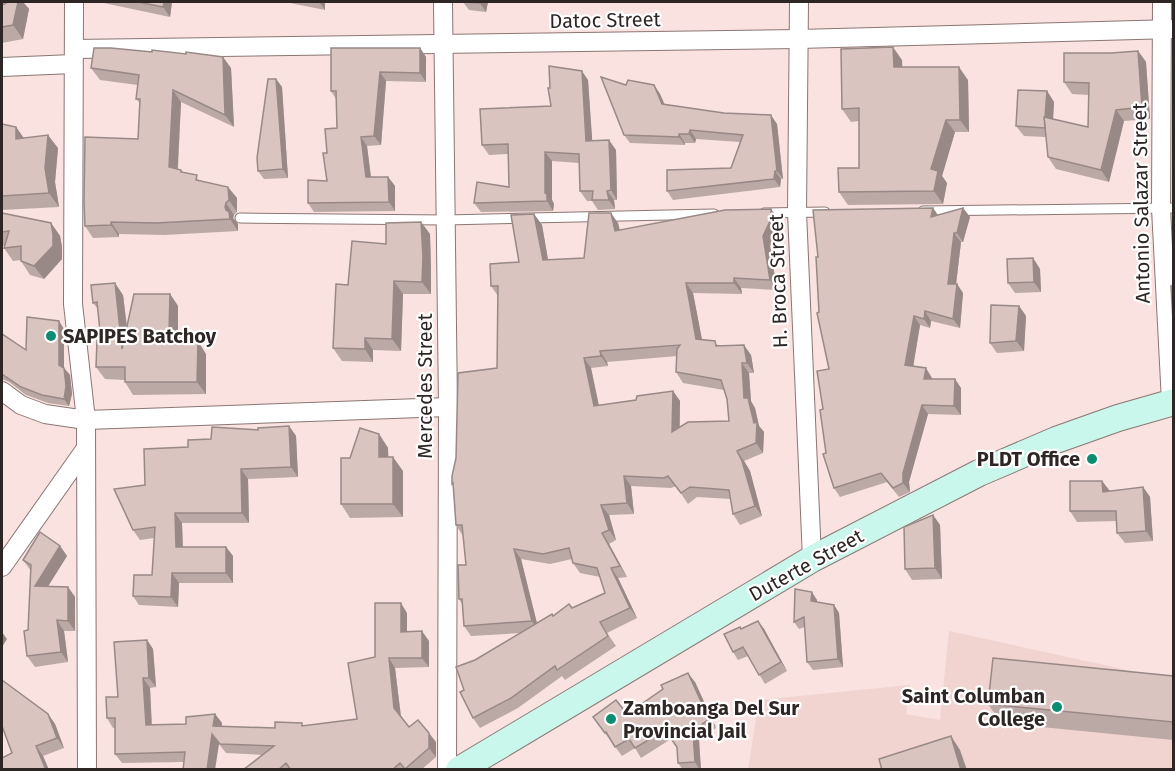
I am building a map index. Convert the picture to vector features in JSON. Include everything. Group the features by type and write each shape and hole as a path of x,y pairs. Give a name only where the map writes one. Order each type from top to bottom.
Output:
{"main road":[{"name":"Duterte Street","path":"459,770 812,559 979,473 1056,440 1172,402"}],"street":[{"path":"74,2 73,304 86,420 87,770"},
{"name":"Mercedes Street","path":"443,2 448,407 447,770"},
{"name":"H. Broca Street","path":"799,2 797,212 812,559"},
{"name":"Antonio Salazar Street","path":"1162,2 1167,29 1167,208 1172,402"},
{"name":"Datoc Street","path":"2,67 73,57 444,45 798,39 1167,29"},
{"path":"2,391 21,405 45,414 86,420 448,407"},
{"path":"2,567 86,448"}],"lane":[{"path":"914,211 1167,208"},
{"path":"755,213 832,212"},
{"path":"240,218 446,220 723,214"}],"shaded area":[{"name":"Saint Columban College","path":"949,631 1173,680 1173,769 748,770 759,700 910,685 906,714 940,720"}],"building":[{"path":"8,2 18,2 13,25 2,27 2,5"},
{"path":"138,2 164,2 163,7"},
{"path":"893,47 894,67 959,67 960,120 946,120 931,169 938,171 934,191 839,192 838,168 859,168 859,108 842,109 841,49"},
{"path":"94,48 186,54 186,52 223,57 225,115 173,90 169,167 197,175 196,180 228,187 229,200 225,207 230,219 156,223 111,222 111,225 85,226 85,137 138,139 140,99 136,99 139,75 91,68"},
{"path":"331,48 420,48 420,73 380,72 374,136 361,137 366,177 388,177 389,202 308,203 308,180 327,181 323,153 327,153 325,129 337,128 336,91 331,91"},
{"path":"1138,51 1142,107 1116,110 1101,170 1048,157 1044,117 1088,127 1089,83 1064,82 1064,53"},
{"path":"549,66 582,71 586,141 609,140 611,190 607,191 609,200 592,200 593,191 580,191 579,154 545,152 547,201 474,203 477,182 509,187 508,144 482,145 480,109 551,106 548,88 550,88"},
{"path":"601,77 626,85 628,80 654,85 662,104 724,113 771,115 777,171 775,171 774,179 667,191 667,170 731,168 743,135 690,130 689,134 679,134 679,137 624,135"},
{"path":"268,79 276,79 283,169 258,171 257,158"},
{"path":"1018,90 1047,91 1045,128 1016,126"},
{"path":"2,124 16,127 16,139 48,135 45,168 49,193 2,196"},
{"path":"933,208 931,217 963,208 957,233 954,233 948,284 957,284 953,319 925,311 924,319 914,316 905,365 926,368 924,379 955,379 954,406 922,405 903,473 903,483 893,488 881,473 834,488 823,454 826,453 820,410 823,409 817,371 829,369 817,313 819,312 816,257 818,257 813,210"},
{"path":"771,209 771,219 763,236 770,280 734,278 734,283 686,283 696,339 715,341 716,346 744,345 747,363 742,363 744,398 748,398 754,423 757,422 756,443 737,451 755,506 733,514 729,490 690,487 681,493 668,476 664,478 624,476 627,503 601,505 609,530 602,533 620,566 611,568 630,608 600,622 608,636 557,670 555,666 511,698 473,718 460,692 464,690 456,667 475,660 552,614 553,616 569,604 572,608 605,593 597,568 573,563 569,548 543,554 514,549 532,621 464,626 462,599 459,599 458,565 466,565 462,525 456,525 452,484 456,458 458,373 497,368 498,286 491,286 490,264 519,262 511,215 534,214 543,260 584,258 589,213 611,213 615,231 725,210","holes":["680,345 677,349 676,372 721,380 727,399 729,421 688,422 672,432 673,391 637,396 636,400 594,406 584,358 601,356 600,351"]},
{"path":"2,213 51,223 53,246 34,266 21,261 21,246 4,248 9,231 2,232"},
{"path":"421,222 422,282 394,281 392,339 365,338 365,349 333,348 336,284 348,285 352,241 386,244 386,223"},
{"path":"1033,258 1034,282 1008,283 1007,259"},
{"path":"115,283 122,349 134,294 170,294 169,331 179,331 179,341 198,341 197,382 125,382 125,367 96,367 97,340 101,341 97,302 93,303 91,285"},
{"path":"1173,285 1173,321 1171,286"},
{"path":"991,305 1019,306 1016,341 990,343"},
{"path":"27,317 59,321 59,365 64,368 66,386 64,399 42,395 21,387 2,374 2,334 26,350"},
{"path":"289,426 291,467 241,469 242,513 175,513 176,547 226,547 226,573 172,573 171,597 133,596 134,575 152,575 155,527 133,530 114,489 145,485 144,449 188,447 188,440 211,439 212,427 258,430 258,428"},
{"path":"360,428 379,434 379,457 393,457 393,504 341,504 341,458 350,458"},
{"path":"1070,481 1102,481 1103,492 1143,487 1146,531 1117,533 1116,511 1070,511"},
{"path":"933,515 935,568 905,569 904,527"},
{"path":"40,532 60,546 35,586 68,587 68,621 57,620 61,652 27,656 24,631 28,630 31,565 23,560"},
{"path":"795,589 812,592 811,601 834,605 838,659 807,662 804,617 794,622"},
{"path":"375,603 401,603 401,632 422,631 422,658 389,658 394,708 409,727 418,720 429,733 429,748 405,769 400,763 392,770 291,770 286,763 278,770 243,770 274,746 220,744 212,734 207,770 183,770 185,752 115,754 115,718 107,718 106,697 118,697 114,642 147,640 149,678 143,678 146,725 186,724 186,717 215,714 213,726 275,728 275,722 302,723 302,726 357,719 348,663 375,657"},
{"path":"758,621 781,662 759,675 743,647 733,652 724,634"},
{"path":"993,658 1173,676 1173,722 988,704"},
{"path":"688,673 709,719 693,731 695,762 678,763 677,747 665,730 635,748 629,739 615,747 593,717 616,700 627,714 663,689 661,685"},
{"path":"2,680 48,714 57,738 36,746 46,770 2,770 2,758 12,753 2,726"},
{"path":"951,736 961,770 882,770 879,759"}],"place":[{"name":"SAPIPES Batchoy","path":"51,336"},
{"name":"PLDT Office","path":"1092,459"},
{"name":"Saint Columban College","path":"1057,707"},
{"name":"Zamboanga Del Sur Provincial Jail","path":"611,719"}]}
